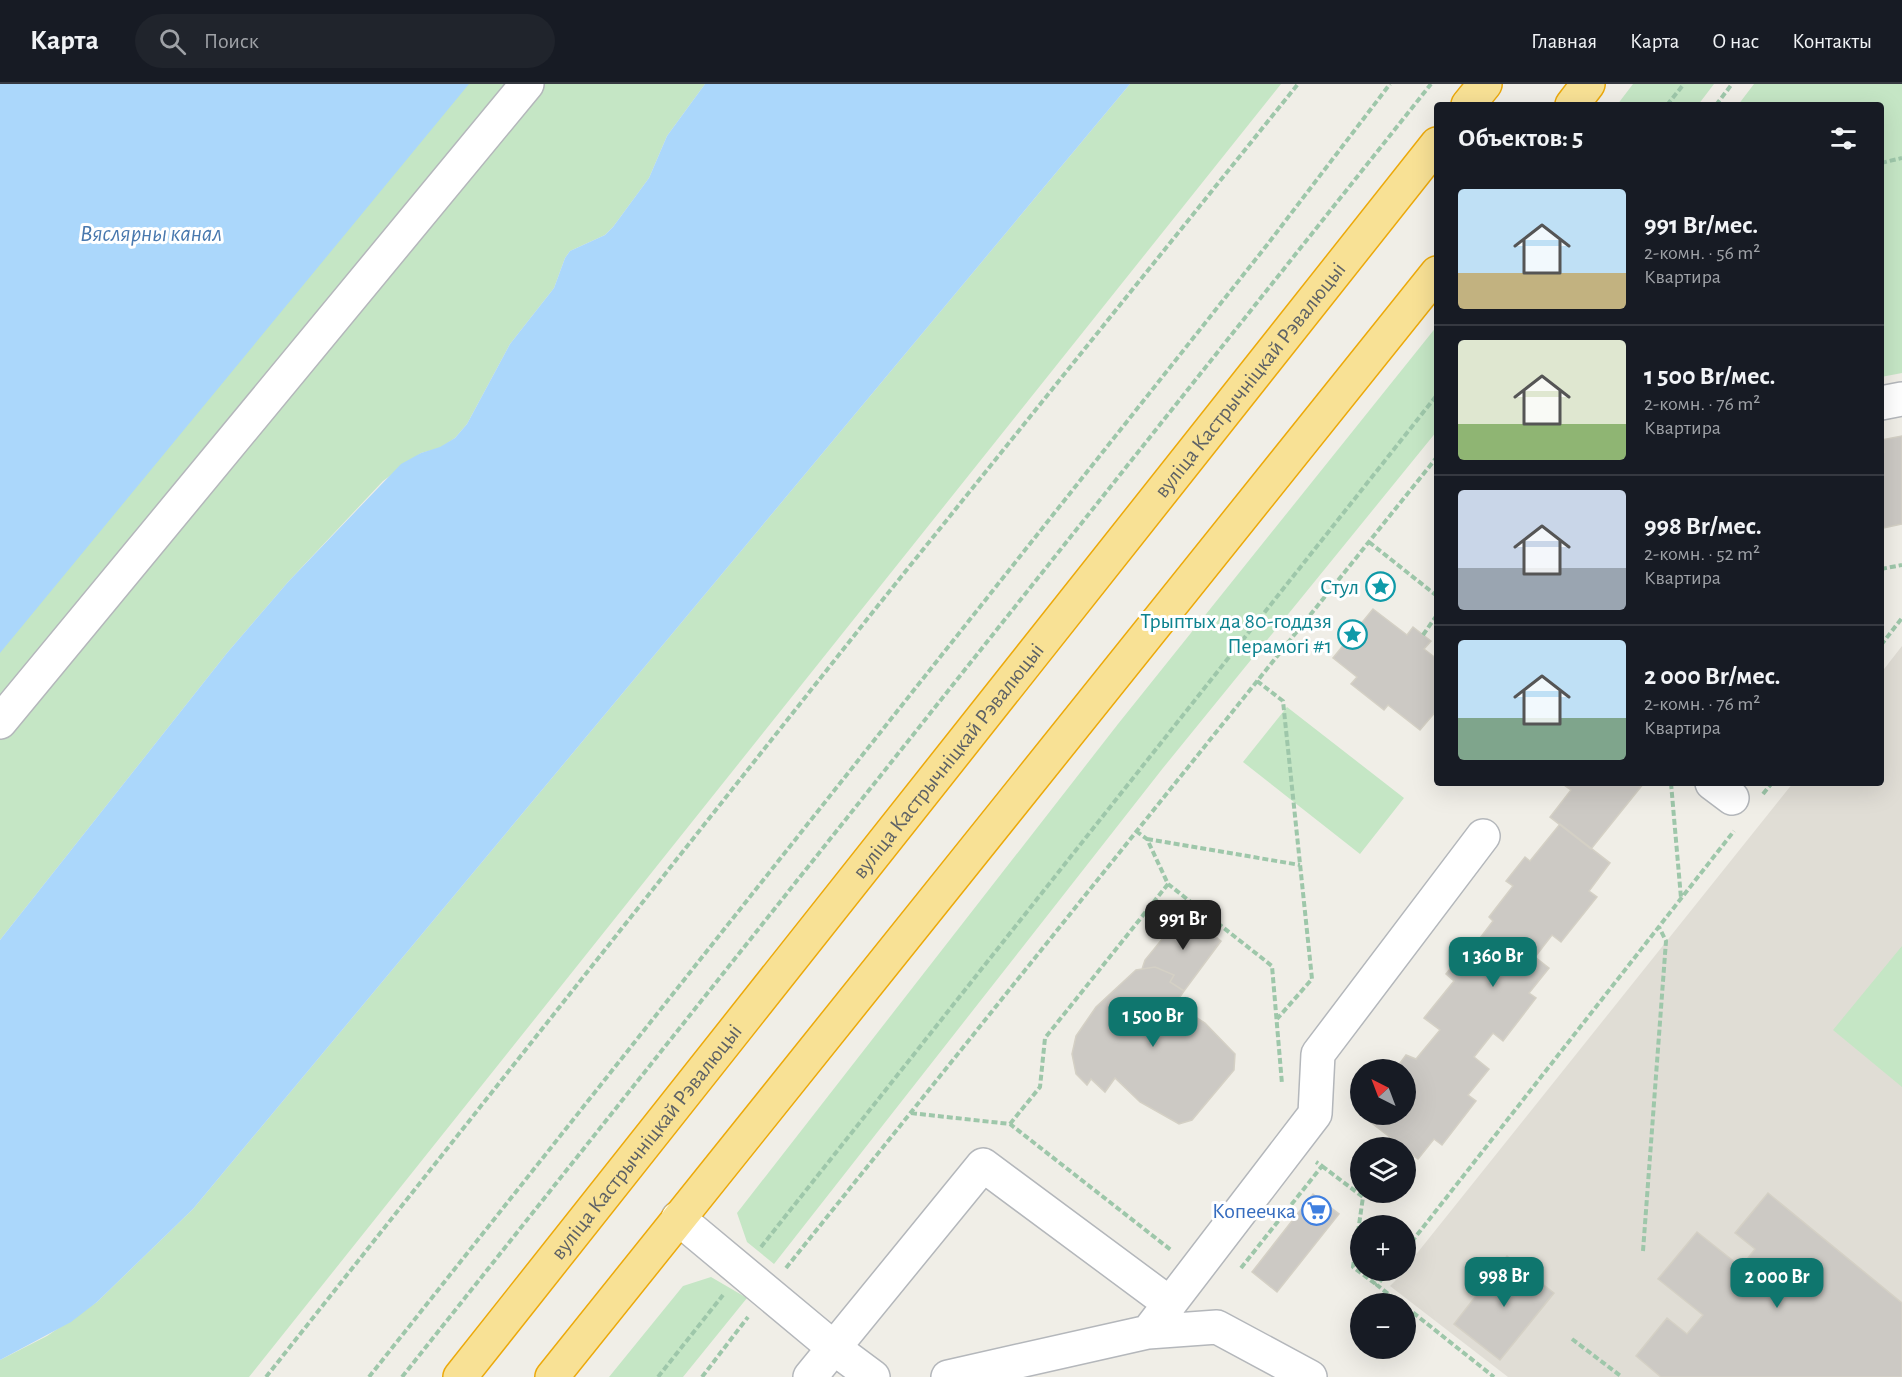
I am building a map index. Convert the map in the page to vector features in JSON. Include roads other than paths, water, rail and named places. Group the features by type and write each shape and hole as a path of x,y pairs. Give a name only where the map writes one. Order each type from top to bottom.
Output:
{"highway":[{"path":"1470,102 1485,84"},
{"path":"1574,102 1588,84"},
{"name":"вуліца Кастрычніцкай Рэвалюцыі","path":"460,1377 1434,148"},
{"path":"552,1377 1434,277"}],"lane":[{"path":"0,722 527,84"},
{"path":"1884,402 1902,399"},
{"path":"1148,1332 1314,1114 1317,1054 1483,836"},
{"path":"810,1377 983,1165 1169,1303"},
{"path":"678,1218 834,1348 873,1377"},
{"path":"948,1377 1148,1332 1217,1327 1310,1377"}],"water":[{"name":"Вяслярны канал","path":"0,84 469,84 0,653"},
{"path":"705,84 1130,84 193,1209 97,1302 71,1322 0,1360 0,940 227,653 288,582 401,464 455,438 467,424 510,344 554,288 565,258 570,251 605,235 613,227 649,178 667,136"}],"place":[{"name":"Стул","path":"1380,587"},
{"name":"Трыптых да 80-годдзя Перамогі #1","path":"1353,634"},
{"name":"Копеечка","path":"1317,1211"}]}
